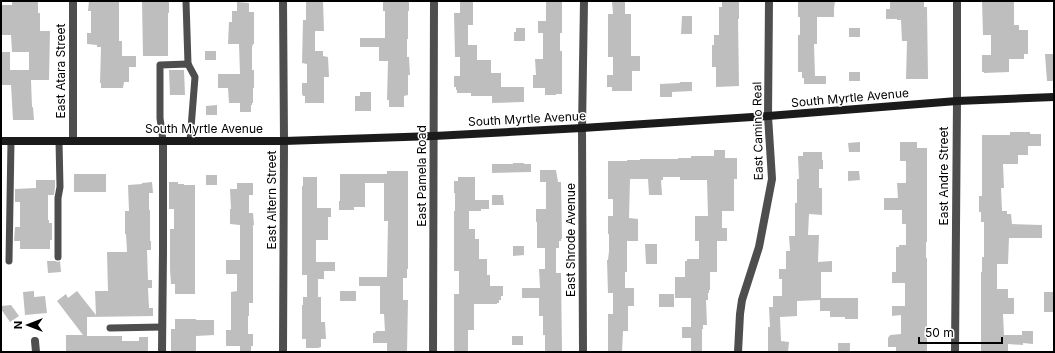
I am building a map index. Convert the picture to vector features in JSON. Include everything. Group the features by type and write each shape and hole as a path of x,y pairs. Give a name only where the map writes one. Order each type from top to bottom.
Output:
{"main road":[{"name":"South Myrtle Avenue","path":"1,141 284,141 434,136 768,116 957,101 1054,97"}],"street":[{"name":"East Atara Street","path":"73,1 73,141"},
{"name":"East Altern Street","path":"282,1 284,141 283,352"},
{"name":"East Pamela Road","path":"433,352 434,1"},
{"name":"East Shrode Avenue","path":"583,352 582,128 584,1"},
{"name":"East Camino Real","path":"738,352 742,300 759,247 772,179 768,116 769,1"},
{"name":"East Andre Street","path":"955,352 957,101 956,1"},
{"path":"162,352 163,141"},
{"path":"35,341 36,352"}],"lane":[{"path":"186,1 188,64 195,77 190,141"},
{"path":"163,141 160,118 160,65 188,64"},
{"path":"10,261 11,141"},
{"path":"58,141 60,187 58,198 58,257"},
{"path":"110,328 162,328"}],"building":[{"path":"12,1 38,1 40,31 50,31 49,80 31,80 34,120 13,120 11,85 1,85 1,52 10,52 10,70 29,70 29,52 12,52 11,35 1,35 1,5 12,5"},
{"path":"89,1 119,1 119,41 122,41 122,56 136,56 136,67 129,67 129,82 124,82 123,88 101,88 101,47 87,44 87,33 91,33 91,11 88,11"},
{"path":"142,1 169,1 168,56 143,56"},
{"path":"306,1 323,1 324,31 315,31 315,51 323,51 323,56 328,57 329,77 324,77 324,103 305,103 305,96 302,94 302,83 307,83 307,64 302,63 303,20 306,20"},
{"path":"383,1 409,1 407,57 409,57 410,75 408,75 408,95 404,96 404,107 389,107 389,100 387,100 388,61 379,61 379,47 360,47 360,38 385,38 385,11 383,11"},
{"path":"460,1 473,1 473,25 468,25 468,45 477,45 477,60 491,60 491,73 501,73 501,87 524,87 524,102 492,103 492,96 471,96 471,93 457,93 456,87 454,87 454,76 460,76 460,57 455,57 454,13 460,13"},
{"path":"546,1 562,1 562,33 560,33 560,51 562,51 562,94 556,95 545,95 545,88 533,88 533,75 536,75 535,59 543,59 543,33 538,33 538,21 546,21"},
{"path":"612,1 625,1 625,14 631,14 631,56 640,56 640,71 632,71 632,91 612,91 612,87 607,87 607,75 613,75 613,57 608,57 608,14 613,14"},
{"path":"722,1 739,1 739,86 716,87 716,67 712,67 712,45 714,45 714,35 719,35 719,7 722,7"},
{"path":"798,1 835,1 834,17 817,17 817,44 814,44 815,76 826,76 826,84 804,84 802,72 798,72 798,35 800,35 800,17 798,17"},
{"path":"890,1 924,2 924,7 927,7 928,79 906,79 907,41 902,41 901,20 886,19 886,9 890,9"},
{"path":"982,1 1014,2 1014,25 1019,25 1019,30 1028,30 1028,54 1024,54 1024,59 1009,59 1009,72 982,72 982,55 991,55 991,35 983,35"},
{"path":"237,2 249,3 249,12 254,12 252,70 254,70 254,88 251,112 240,112 240,103 229,103 228,88 218,88 218,74 240,74 239,44 228,44 229,22 232,22 232,11 237,11"},
{"path":"682,16 692,16 692,34 681,34"},
{"path":"516,28 525,28 525,41 514,41 514,32 516,32"},
{"path":"849,28 860,28 860,37 849,37"},
{"path":"205,51 216,51 216,60 205,60"},
{"path":"1045,54 1054,54 1054,81 1047,81"},
{"path":"169,70 184,70 185,95 170,95"},
{"path":"849,72 860,72 860,81 849,81"},
{"path":"692,82 692,91 672,92 672,97 660,97 660,84"},
{"path":"360,92 371,92 371,111 355,111 355,96 360,96"},
{"path":"217,105 217,115 206,115 206,106"},
{"path":"1010,132 1030,132 1030,134 1041,134 1041,146 1028,146 1028,155 1018,155 1018,164 1003,164 1004,188 1001,188 1002,211 1007,211 1007,214 1011,214 1012,224 1042,225 1042,238 1009,238 1008,264 997,264 997,289 1008,289 1008,298 1014,298 1014,314 1003,314 1004,335 1022,335 1022,331 1033,331 1033,344 1008,344 1008,352 981,352 981,272 982,257 984,257 984,222 981,222 981,212 979,212 979,196 982,196 982,135 1010,135"},
{"path":"860,142 860,152 849,152 848,143"},
{"path":"900,142 917,142 917,148 927,148 927,352 896,352 896,347 888,347 888,338 890,335 901,334 901,315 892,316 892,306 905,306 905,283 892,283 892,272 896,272 896,247 899,247 899,245 906,245 906,224 902,224 902,210 884,210 884,198 898,198 897,183 906,183 906,161 900,161"},
{"path":"714,150 725,150 725,158 737,158 737,179 734,179 734,211 722,211 722,228 727,228 727,241 717,241 717,272 710,272 710,290 708,293 708,300 706,300 707,325 703,325 702,329 702,352 691,352 691,338 682,338 682,327 691,327 691,298 675,298 675,277 685,277 685,261 687,261 687,259 699,259 699,241 695,241 695,216 708,216 707,180 680,180 680,177 663,177 663,180 661,180 662,195 649,195 648,179 630,179 629,218 638,219 638,241 627,241 627,272 625,272 625,288 634,288 634,306 628,306 628,331 623,331 622,352 608,352 608,314 613,314 613,293 608,293 608,216 613,216 613,199 608,199 608,161 678,159 691,158 691,156 714,156"},
{"path":"803,152 822,152 823,160 823,169 819,169 819,188 822,188 822,215 809,214 808,235 819,235 818,262 832,261 832,272 821,272 821,298 858,298 858,319 830,317 830,311 820,311 820,300 797,301 797,316 780,317 781,341 789,342 788,352 768,352 768,327 770,327 769,307 773,307 773,296 782,296 782,279 779,279 779,269 786,269 786,251 790,251 789,236 795,236 795,203 797,203 797,179 799,179 798,156 803,156"},
{"path":"492,164 531,164 531,172 492,173"},
{"path":"540,170 556,170 558,182 561,182 562,239 559,241 559,248 556,248 556,273 561,273 562,352 545,352 543,316 539,316 539,298 522,298 522,288 540,288 539,269 545,269 545,248 537,248 536,209 546,209 546,182 540,182"},
{"path":"387,171 408,171 408,269 407,278 403,278 403,300 408,300 407,352 387,352 387,343 373,343 373,333 376,331 385,331 384,314 380,314 380,286 359,286 359,277 387,277 388,221 384,221 384,183 365,183 365,207 354,207 354,210 339,210 340,174 387,174"},
{"path":"848,171 859,171 860,180 848,181"},
{"path":"74,174 106,174 106,192 74,192"},
{"path":"206,175 217,175 217,185 206,185"},
{"path":"303,177 317,177 317,208 331,208 331,217 328,217 328,240 316,240 316,262 335,262 335,271 324,271 324,279 318,279 318,297 321,297 321,322 325,322 326,339 321,339 321,347 318,348 306,348 306,339 302,339 302,305 303,297 307,297 307,275 302,275"},
{"path":"458,177 475,177 475,200 489,200 489,209 469,211 469,229 475,229 475,239 479,239 479,259 487,259 487,275 490,275 490,286 503,286 503,296 501,296 499,303 474,304 474,330 468,330 468,352 454,352 454,294 459,294 459,271 454,271 454,181 458,181"},
{"path":"36,180 55,180 54,195 48,195 48,220 49,223 52,223 52,240 50,240 50,249 20,249 20,241 14,241 15,227 20,227 20,202 15,202 15,189 36,188"},
{"path":"152,182 153,193 149,193 151,250 147,250 148,280 152,280 152,288 148,288 149,308 153,308 153,316 87,317 87,336 122,336 122,341 139,341 139,337 148,337 148,352 66,352 66,335 83,335 57,301 66,294 68,298 77,291 96,315 95,291 108,291 107,252 127,252 125,211 129,211 128,185"},
{"path":"169,182 178,182 178,184 184,185 195,185 195,294 175,294 175,284 171,284 170,229 174,229 174,209 169,209"},
{"path":"237,183 253,183 253,195 249,195 249,213 253,213 254,225 253,303 249,303 248,316 248,334 253,334 253,346 251,346 251,352 240,352 240,346 226,346 226,330 231,330 231,292 237,291 237,274 226,274 226,260 240,260 240,225 230,224 230,189 237,189"},
{"path":"492,195 503,195 504,205 492,205"},
{"path":"645,244 657,244 657,264 646,264"},
{"path":"513,246 524,246 524,255 513,256"},
{"path":"47,261 60,261 61,272 48,273"},
{"path":"34,291 34,297 45,296 47,313 25,315 23,292"},
{"path":"340,291 356,291 356,301 340,301"},
{"path":"1044,292 1054,292 1054,312 1044,312"},
{"path":"659,294 674,294 674,307 659,307"},
{"path":"11,305 19,316 10,322 1,309 1,306"},
{"path":"175,319 214,320 214,335 196,336 196,352 171,352 171,329 175,329"},
{"path":"512,336 523,336 523,345 512,345"},
{"path":"838,343 850,343 850,352 838,352"}]}
